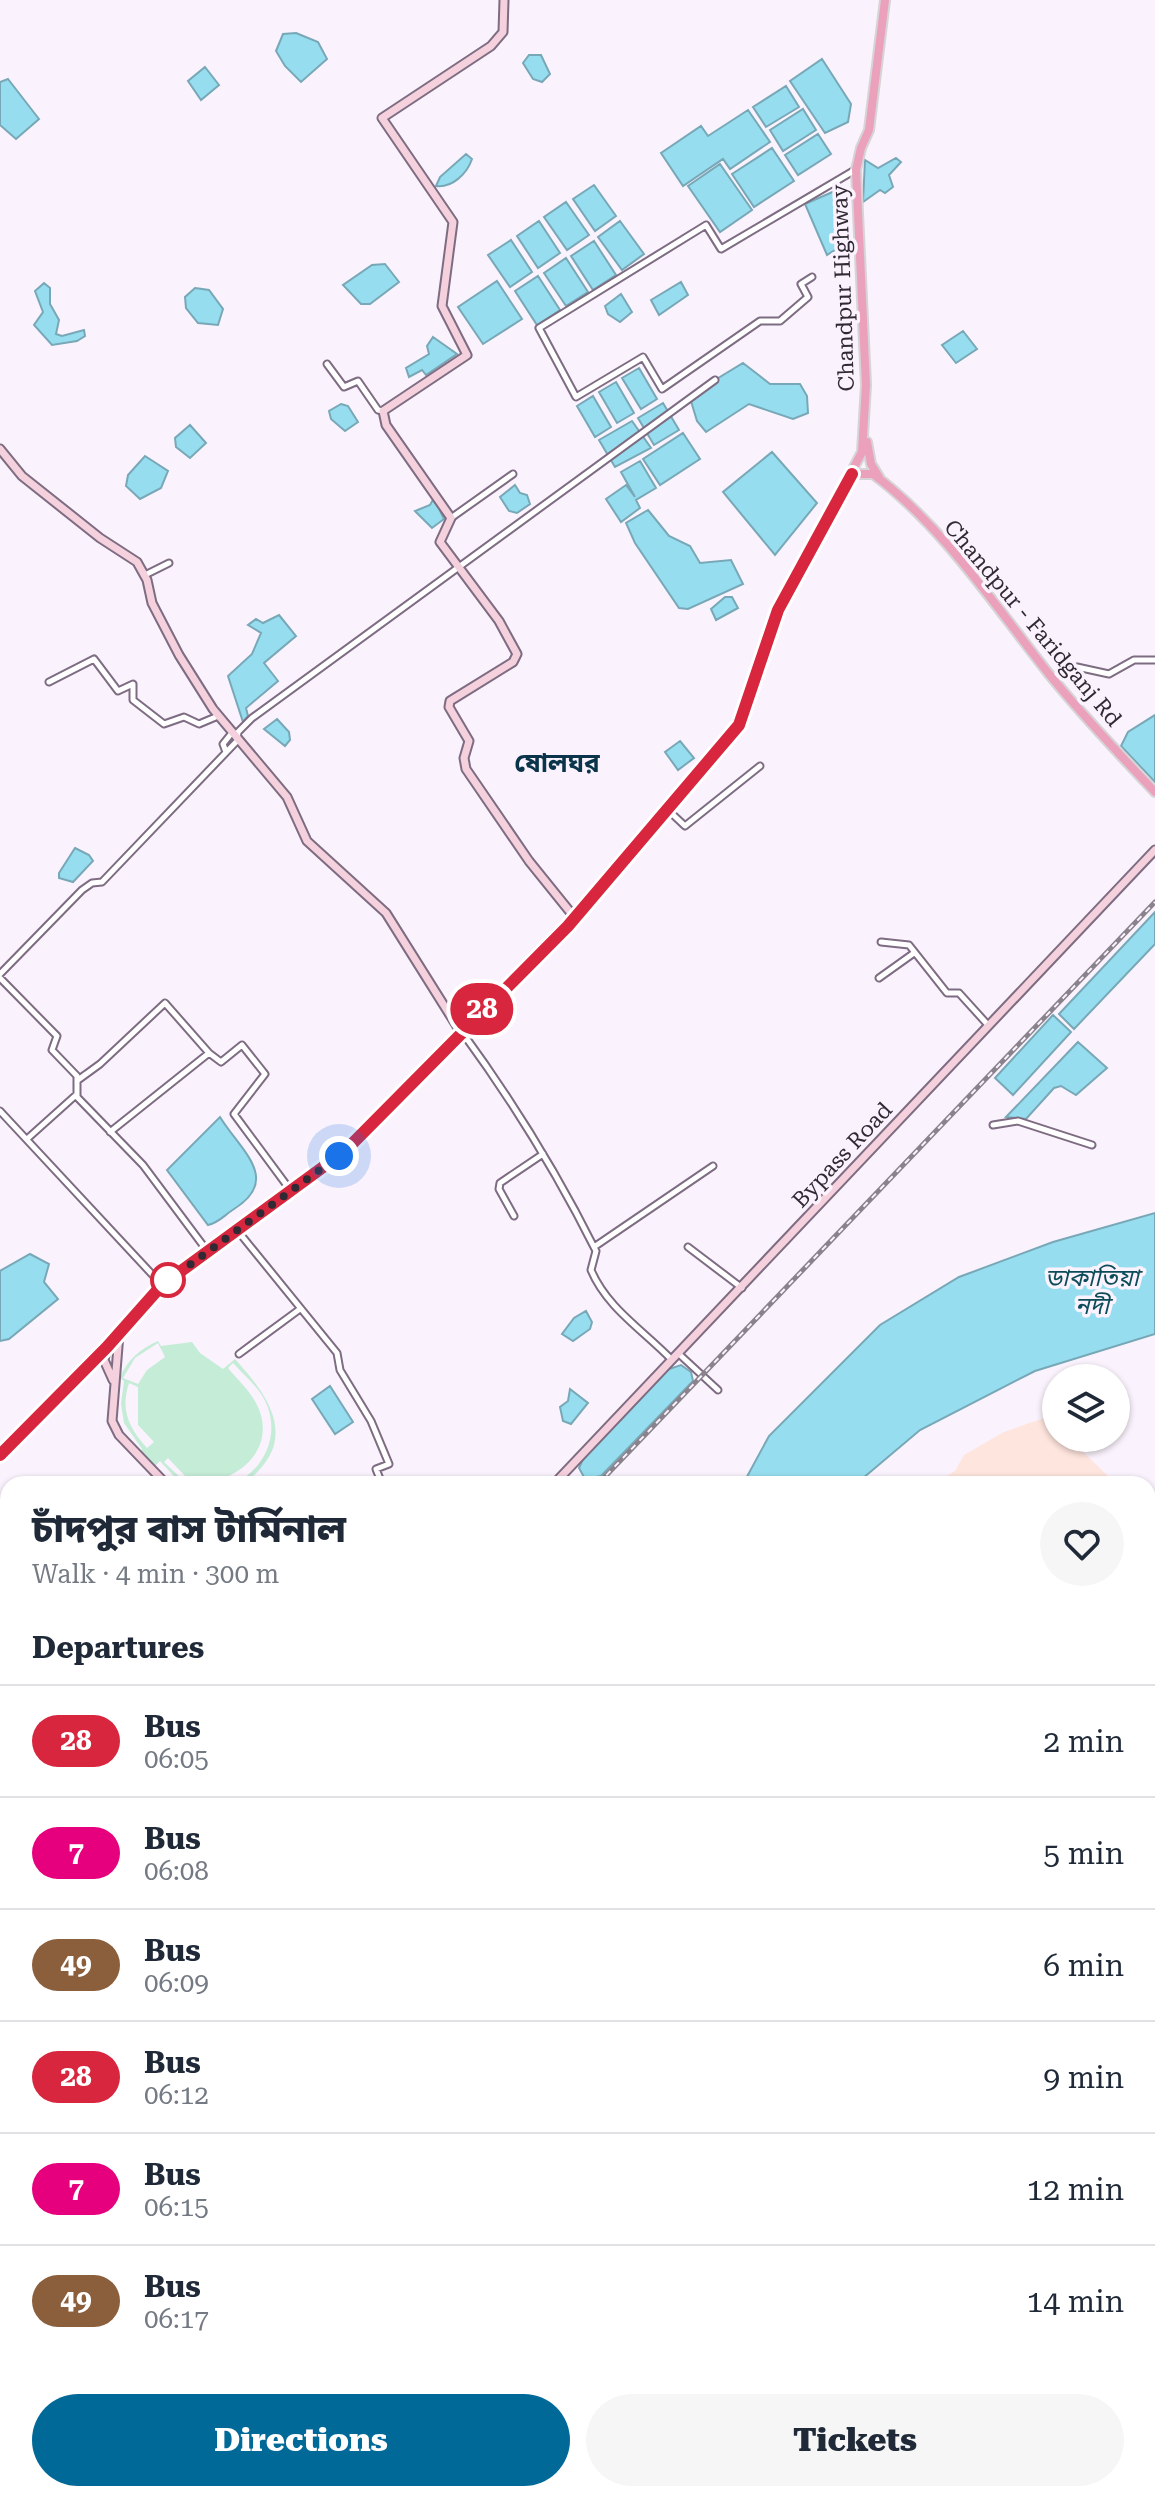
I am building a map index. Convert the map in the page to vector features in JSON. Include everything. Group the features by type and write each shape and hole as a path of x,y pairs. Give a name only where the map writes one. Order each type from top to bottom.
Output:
{"main road":[{"name":"Chandpur Highway","path":"865,433 856,170 869,130 885,0"},
{"path":"0,1455 107,1347 162,1285 345,1151 460,1031 575,918 739,725 778,610 852,474 865,433"},
{"path":"865,433 871,464 881,480"},
{"path":"852,474 866,472 881,480"},
{"name":"Chandpur - Faridganj Rd","path":"881,480 904,500 951,553 1052,677 1155,792"}],"street":[{"path":"383,411 467,355 442,306 453,222 382,118 491,46 503,32 504,0"},
{"path":"812,277 801,284 808,297 780,321 760,321 662,389 643,357 576,397 539,328 706,225 721,249 856,170"},
{"path":"327,364 344,387 358,381 378,410 383,411"},
{"path":"78,1080 52,1050 57,1036 0,976 82,890 92,883 102,882 226,752 223,744 252,718 715,380"},
{"path":"383,411 386,425 451,518"},
{"path":"0,449 22,476 100,538 130,556 145,575 152,603 179,655 218,716 287,797 301,832 313,848 386,913 460,1031 519,1109 564,1186 594,1247 597,1255 591,1270 611,1306 629,1316 718,1390"},
{"path":"513,474 451,518 439,541 499,621 517,656 513,662 450,701 449,707 469,741 464,764 529,861 575,918"},
{"path":"145,575 169,563"},
{"path":"49,682 94,659 118,691 133,684 133,700 164,724 184,717 199,724 218,716"},
{"path":"1052,677 1077,667 1109,674 1134,660 1155,660"},
{"path":"667,809 685,826 760,766"},
{"name":"Bypass Road","path":"562,1476 1155,850"},
{"path":"881,942 909,945 928,964 947,993 959,993 989,1026"},
{"path":"879,978 914,953"},
{"path":"78,1080 100,1064 163,1003 169,1006 209,1053 221,1062 242,1045 265,1074 234,1114 291,1191"},
{"path":"110,1132 209,1053"},
{"path":"27,1139 76,1095 78,1080 86,1074"},
{"path":"76,1095 143,1165 208,1252"},
{"path":"0,1111 162,1285"},
{"path":"993,1125 1018,1121 1092,1145"},
{"path":"514,1216 499,1189 500,1183 543,1154"},
{"path":"594,1247 713,1166"},
{"path":"236,1229 337,1353 345,1380 385,1448 389,1464 376,1469 379,1476"},
{"path":"688,1247 742,1288"},
{"path":"239,1354 300,1309"},
{"path":"119,1334 111,1413 115,1428 159,1476"},
{"path":"107,1347 104,1360 114,1382"}],"shaded area":[{"path":"1042,1419 1042,1452 1083,1452 1108,1476 947,1476 955,1471 964,1455 1004,1432"}],"green space":[{"path":"158,1341 161,1346 192,1342 200,1353 223,1369 235,1359 264,1397 275,1425 275,1440 270,1454 253,1476 247,1476 263,1458 271,1435 269,1410 253,1383 233,1363 228,1368 253,1398 261,1416 261,1440 250,1461 230,1476 185,1476 168,1458 164,1462 179,1476 174,1476 160,1461 154,1467 140,1452 142,1449 124,1423 121,1404 124,1381 120,1378 130,1360","holes":["158,1343 165,1357 147,1370 138,1384 123,1378 135,1358","129,1383 138,1387 138,1425 154,1442 147,1448 135,1433 126,1410"]}],"water":[{"path":"296,33 318,42 327,59 301,82 285,66 276,51 283,34"},
{"path":"529,55 541,55 550,74 542,82 533,79 523,63"},
{"path":"822,59 851,104 848,122 825,133 790,81"},
{"path":"205,67 219,85 201,100 188,81"},
{"path":"8,79 39,119 16,139 0,125 0,82"},
{"path":"786,86 799,107 766,127 753,107"},
{"path":"803,109 816,130 783,151 770,130"},
{"path":"748,110 770,142 730,169 723,159 683,186 661,153 701,126 708,136"},
{"path":"818,134 831,154 798,175 785,155"},
{"path":"772,148 794,181 754,207 732,174"},
{"path":"466,154 472,159 463,175 448,185 436,186 440,177"},
{"path":"896,158 901,162 889,175 893,187 885,193 880,190 863,202 865,160 878,168"},
{"path":"720,164 752,210 720,232 688,186"},
{"path":"594,185 616,216 595,231 573,199"},
{"path":"837,190 846,243 827,255 805,204"},
{"path":"566,202 589,235 567,250 544,217"},
{"path":"539,221 560,253 538,268 517,236"},
{"path":"620,221 644,254 622,270 598,237"},
{"path":"511,240 532,272 510,287 488,255"},
{"path":"594,241 616,275 593,290 571,256"},
{"path":"566,258 588,292 566,306 544,273"},
{"path":"385,264 399,282 370,304 361,304 343,285 372,265"},
{"path":"538,276 560,310 537,325 515,291"},
{"path":"497,281 522,319 483,344 458,307"},
{"path":"681,282 688,295 659,315 651,300"},
{"path":"44,283 50,288 50,304 59,320 56,334 62,336 84,330 85,336 77,341 52,345 34,325 43,312 35,291"},
{"path":"195,288 209,290 223,309 218,325 198,323 186,308 185,297"},
{"path":"621,294 632,312 620,322 608,314 605,306"},
{"path":"963,331 977,349 956,363 942,345"},
{"path":"433,337 457,354 426,375 422,370 409,377 406,368 429,354 427,346"},
{"path":"743,363 770,384 800,384 807,396 808,413 793,419 749,404 706,432 697,421 691,401 715,380"},
{"path":"639,368 657,399 641,409 622,378"},
{"path":"616,382 634,413 617,423 599,392"},
{"path":"593,396 611,427 595,437 577,406"},
{"path":"663,403 679,430 654,445 638,418"},
{"path":"341,404 348,406 358,422 345,431 331,419 329,411"},
{"path":"632,421 651,448 615,467 599,440"},
{"path":"190,425 206,443 190,458 176,447 175,438"},
{"path":"683,433 700,459 660,485 643,459"},
{"path":"772,452 817,503 775,555 723,492"},
{"path":"145,456 168,471 161,488 140,499 126,486 128,475"},
{"path":"640,461 656,488 636,500 640,508 621,522 606,499 626,485 635,497 621,472"},
{"path":"515,485 520,493 527,495 530,504 517,513 509,511 500,497"},
{"path":"434,498 444,519 432,528 415,511 430,505"},
{"path":"648,510 669,536 690,546 700,563 731,560 743,584 688,609 679,608 635,543 626,523"},
{"path":"725,597 732,597 738,608 716,620 711,609"},
{"path":"279,615 296,636 264,663 278,681 246,708 248,716 243,722 228,676 252,654 261,633 248,625 256,619 263,623"},
{"path":"1155,715 1155,782 1121,746 1128,732"},
{"path":"277,719 289,732 290,740 285,746 264,729"},
{"path":"680,741 694,758 678,770 665,752"},
{"path":"75,848 89,855 93,861 73,882 59,878 59,873"},
{"path":"1155,912 1155,944 1074,1029 1059,1014"},
{"path":"1053,1015 1071,1032 1013,1095 995,1078"},
{"path":"1078,1042 1107,1068 1076,1095 1061,1086 1054,1088 1026,1119 1006,1117"},
{"path":"220,1117 252,1164 256,1175 255,1187 248,1198 208,1225 167,1170"},
{"name":"ডাকাতিয়া নদী","path":"1155,1213 1155,1334 1058,1364 1042,1364 1042,1369 920,1430 865,1476 747,1476 769,1436 880,1325 959,1277 1053,1242"},
{"path":"30,1254 49,1264 44,1282 58,1299 9,1339 0,1341 0,1271"},
{"path":"586,1311 592,1322 590,1329 573,1341 562,1334 574,1318"},
{"path":"681,1365 691,1372 693,1381 601,1476 583,1476 579,1468 583,1459 666,1370"},
{"path":"330,1386 353,1422 335,1434 312,1399"},
{"path":"570,1389 588,1403 571,1424 563,1421 560,1407 568,1401"}],"waterway":[{"path":"0,2267 0,2274"}],"railway":[{"path":"606,1476 1155,902"}],"bus line":[{"name":"28","path":"0,1455 107,1347 162,1285 345,1151 460,1031 568,926 739,725 751,698 778,610 852,474"}],"district":[{"name":"ষোলঘর","path":"557,763"}],"route":[{"path":"168,1280 162,1285 339,1156"}]}
